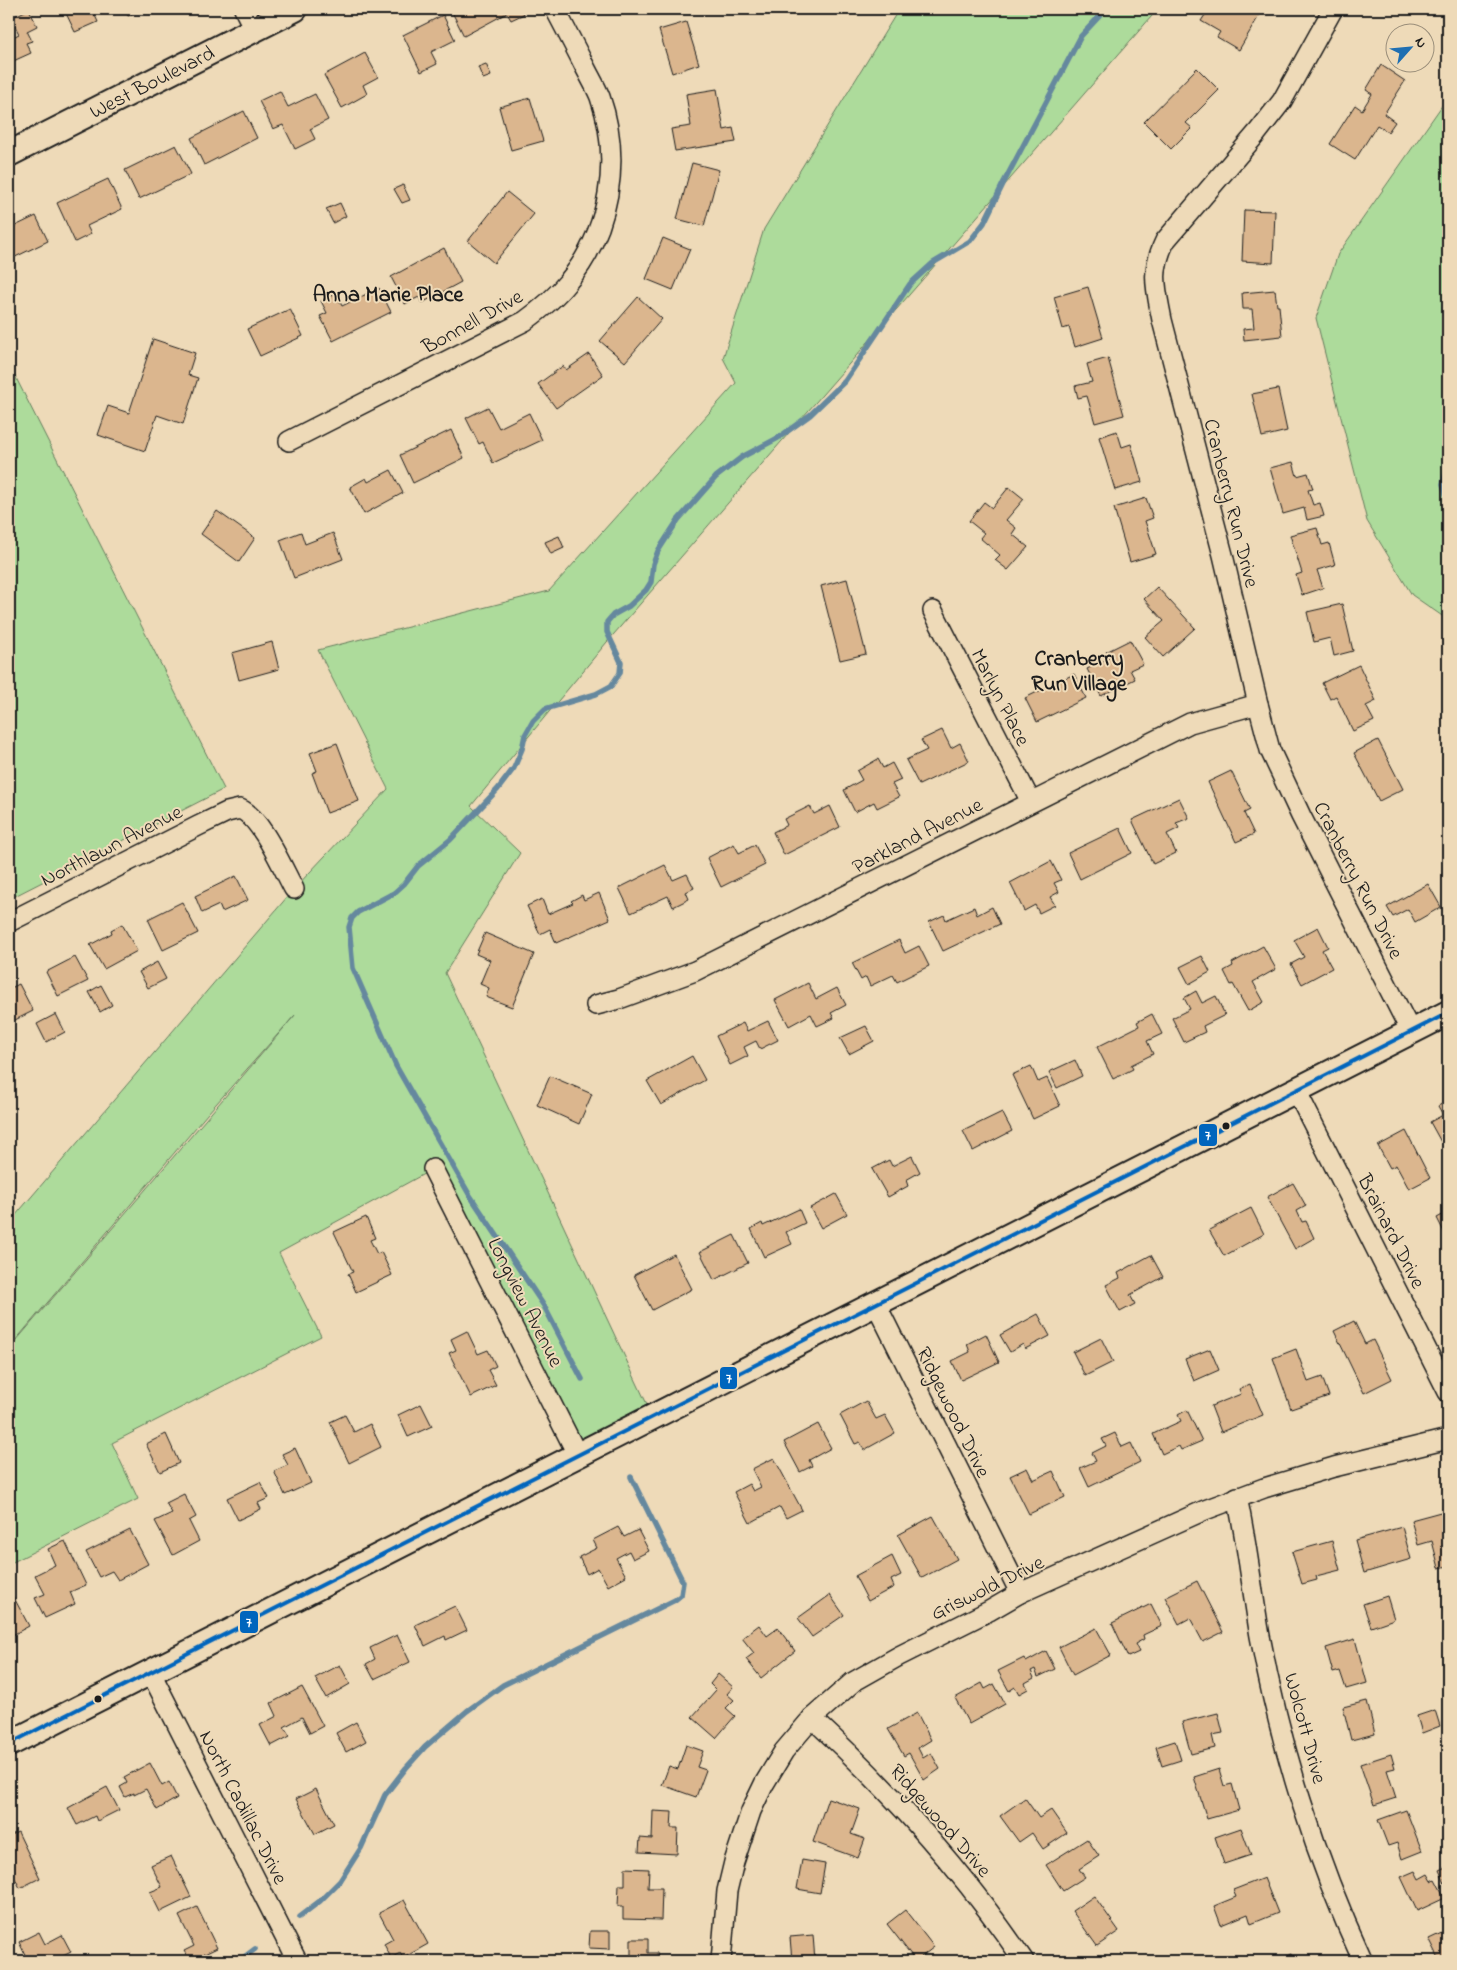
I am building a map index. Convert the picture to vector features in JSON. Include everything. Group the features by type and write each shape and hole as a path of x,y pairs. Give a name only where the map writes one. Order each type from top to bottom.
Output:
{"street":[{"name":"West Boulevard","path":"9,154 249,19 295,9"},
{"name":"Bonnell Drive","path":"289,441 525,321 567,284 582,262 596,235 606,204 611,174 610,141 599,95 556,9"},
{"name":"Cranberry Run Drive","path":"1333,9 1282,101 1165,240 1157,257 1155,284 1162,320 1223,555 1270,750 1301,816 1411,1032"},
{"name":"Marlyn Place","path":"933,611 1031,802"},
{"name":"Parkland Avenue","path":"596,1006 619,1000 695,971 845,898 1190,723 1258,704"},
{"name":"Northlawn Avenue","path":"9,922 189,830 240,809 252,816 294,889"},
{"path":"9,1744 1448,1013"},
{"name":"Brainard Drive","path":"1296,1090 1448,1392"},
{"name":"Longview Avenue","path":"433,1169 578,1456"},
{"name":"Ridgewood Drive","path":"876,1304 1020,1593"},
{"name":"Griswold Drive","path":"721,1961 728,1891 734,1862 752,1811 777,1761 812,1718 854,1682 899,1656 989,1611 1020,1593 1057,1578 1143,1536 1238,1497 1334,1467 1448,1439"},
{"name":"Wolcott Drive","path":"1238,1497 1260,1637 1285,1744 1314,1840 1363,1961"},
{"name":"North Cadillac Drive","path":"151,1673 297,1961"},
{"name":"Ridgewood Drive","path":"812,1718 894,1798 928,1835 968,1883 1024,1961"}],"green space":[{"path":"899,9 1158,9 607,642 471,806 520,853 445,973 653,1417 578,1456 433,1169 279,1253 321,1336 112,1443 138,1499 9,1564 9,1349 295,1015 208,1113 9,1348 9,1223 294,889 388,789 318,650 549,591 736,383 723,358 764,229"},
{"path":"1448,97 1448,620 1412,595 1367,521 1316,318 1338,254"},
{"path":"9,364 224,789 9,899"}],"building":[{"path":"29,9 37,26 27,31 32,41 26,43 31,53 9,63 9,39 19,34 11,18"},
{"path":"64,9 92,9 98,22 75,32"},
{"path":"124,9 142,9 128,16"},
{"path":"459,9 521,9 524,14 511,20 507,13 464,36 452,12"},
{"path":"1209,9 1263,9 1239,50 1217,37 1220,32 1201,21"},
{"path":"443,15 455,40 431,52 437,64 421,72 403,35"},
{"path":"686,22 699,64 672,73 659,30"},
{"path":"365,53 378,77 363,85 367,94 342,108 324,75"},
{"path":"486,64 491,76 483,79 478,67"},
{"path":"1381,65 1384,67 1384,72 1392,72 1405,81 1384,114 1395,122 1388,132 1377,125 1355,160 1330,144 1355,105 1362,110 1372,94 1366,90"},
{"path":"1197,68 1219,90 1186,123 1192,128 1171,149 1144,122"},
{"path":"717,89 724,130 733,128 736,142 675,151 671,129 691,126 686,94"},
{"path":"280,91 288,107 315,94 328,120 310,129 315,139 295,149 283,125 273,129 259,101"},
{"path":"530,98 543,141 511,150 499,107"},
{"path":"244,111 257,138 204,165 191,138"},
{"path":"176,145 191,174 139,199 125,170"},
{"path":"692,163 719,170 704,226 677,219"},
{"path":"108,179 122,209 87,226 91,234 75,242 57,203"},
{"path":"403,185 410,200 402,203 394,189"},
{"path":"507,192 534,214 494,263 468,241"},
{"path":"340,203 346,216 333,223 326,209"},
{"path":"1244,210 1275,211 1273,263 1242,261"},
{"path":"36,216 48,241 9,260 9,229"},
{"path":"663,238 690,249 673,290 646,279"},
{"path":"444,248 461,282 422,303 419,297 405,304 391,277"},
{"path":"1088,287 1103,338 1075,347 1069,327 1063,329 1054,297"},
{"path":"379,288 391,312 333,341 320,316 327,313 321,301 336,294 342,306"},
{"path":"1275,290 1277,306 1279,306 1282,336 1244,340 1243,329 1254,328 1252,309 1243,309 1242,293"},
{"path":"638,297 662,319 625,362 600,341"},
{"path":"290,309 303,336 260,356 247,329"},
{"path":"153,339 195,353 188,375 198,378 183,424 157,415 145,451 98,435 108,406 129,413"},
{"path":"589,354 603,375 556,408 538,384 563,366 566,370"},
{"path":"1108,358 1124,415 1095,423 1087,396 1078,398 1075,386 1092,382 1087,364"},
{"path":"1278,389 1287,431 1262,437 1252,394"},
{"path":"488,407 499,428 529,413 542,440 493,463 483,442 479,444 466,418"},
{"path":"451,430 464,458 413,483 400,455"},
{"path":"1117,431 1122,447 1131,444 1142,482 1115,490 1099,437"},
{"path":"1293,462 1297,476 1308,473 1313,489 1308,490 1313,505 1320,503 1324,516 1307,520 1304,508 1283,514 1270,468"},
{"path":"391,470 403,493 364,514 350,487 366,478 368,482"},
{"path":"1009,487 1024,499 1006,520 1016,528 1012,534 1028,547 1008,570 995,560 1000,555 980,538 984,533 969,521 984,502 992,508"},
{"path":"1146,498 1153,518 1145,521 1156,554 1130,562 1114,508"},
{"path":"217,511 255,538 239,562 201,534"},
{"path":"1317,528 1322,545 1329,543 1335,565 1317,570 1323,588 1302,595 1296,575 1302,573 1290,535"},
{"path":"301,532 305,544 333,533 343,559 294,578 280,540"},
{"path":"559,536 564,548 551,554 545,542"},
{"path":"847,579 866,654 840,660 821,586"},
{"path":"1157,587 1195,628 1163,657 1145,637 1164,621 1144,599"},
{"path":"1342,604 1353,651 1334,656 1330,638 1314,642 1307,612"},
{"path":"1130,640 1143,664 1130,670 1135,679 1101,696 1087,669 1109,658 1106,652"},
{"path":"272,642 279,669 239,680 232,653"},
{"path":"1359,665 1376,701 1366,706 1374,721 1353,731 1336,696 1330,699 1322,683"},
{"path":"1074,674 1086,698 1037,722 1025,698"},
{"path":"942,730 951,748 960,743 969,761 919,785 906,760 927,750 921,740"},
{"path":"1378,740 1403,789 1379,801 1354,753"},
{"path":"337,743 359,801 327,813 312,773 317,771 310,753"},
{"path":"878,759 883,768 892,763 901,780 892,784 899,797 877,808 874,802 855,812 844,790 862,780 857,771"},
{"path":"1231,771 1250,810 1244,813 1254,834 1236,842 1208,782"},
{"path":"1179,798 1189,818 1176,823 1179,828 1167,834 1176,853 1153,864 1132,820"},
{"path":"810,806 814,814 830,806 840,827 784,855 773,832 787,825 784,819"},
{"path":"1120,828 1132,853 1080,879 1068,853"},
{"path":"734,844 739,853 755,845 765,865 721,887 707,858"},
{"path":"1051,861 1061,880 1054,883 1059,892 1050,897 1055,905 1039,913 1035,905 1024,911 1010,883"},
{"path":"665,865 673,880 687,874 694,888 686,892 689,899 673,907 668,896 631,913 619,888"},
{"path":"236,876 248,900 222,912 219,905 202,913 195,896"},
{"path":"1428,884 1441,907 1415,922 1408,909 1393,917 1387,907"},
{"path":"599,893 610,919 556,943 550,929 540,934 527,906 542,899 548,914 573,903 571,901 582,895 584,900"},
{"path":"182,902 198,933 163,950 148,919"},
{"path":"974,907 977,915 992,907 1000,924 943,951 929,922 944,915 946,920"},
{"path":"122,924 137,951 104,969 90,945 112,933 111,930"},
{"path":"1318,927 1328,947 1322,950 1332,968 1302,984 1291,964 1304,957 1294,940"},
{"path":"485,933 534,954 512,1007 486,997 489,988 480,984 490,960 476,954"},
{"path":"899,940 905,953 919,946 929,966 897,982 893,975 870,986 866,977 861,980 852,963"},
{"path":"1263,946 1276,969 1253,982 1264,1002 1248,1011 1224,971 1233,966 1232,963"},
{"path":"1202,956 1210,972 1189,984 1180,967"},
{"path":"75,957 88,981 58,996 46,972"},
{"path":"157,962 166,979 148,988 139,972"},
{"path":"808,983 816,999 837,988 846,1005 831,1013 834,1018 817,1026 811,1014 789,1026 775,1000"},
{"path":"19,984 33,1011 9,1023 9,989"},
{"path":"101,985 112,1005 100,1012 89,992"},
{"path":"1196,991 1202,1003 1216,996 1225,1015 1203,1026 1205,1032 1184,1042 1172,1018 1190,1009 1184,998"},
{"path":"56,1014 65,1032 46,1042 37,1024"},
{"path":"1152,1014 1162,1034 1147,1041 1153,1054 1131,1065 1133,1069 1113,1079 1097,1047 1139,1026 1137,1022"},
{"path":"768,1021 778,1040 760,1049 756,1041 744,1047 748,1056 730,1065 716,1036 743,1023 747,1031"},
{"path":"866,1026 874,1041 849,1054 840,1038"},
{"path":"692,1056 705,1080 661,1105 647,1081"},
{"path":"1075,1060 1082,1076 1057,1088 1049,1072"},
{"path":"1031,1066 1038,1082 1047,1078 1060,1106 1033,1119 1012,1075"},
{"path":"550,1076 592,1094 579,1124 537,1105"},
{"path":"1448,1101 1448,1138 1441,1142 1430,1122 1443,1115 1438,1106"},
{"path":"1002,1112 1012,1131 973,1151 963,1131"},
{"path":"1406,1131 1430,1178 1409,1189 1396,1165 1390,1168 1378,1146"},
{"path":"912,1156 920,1172 906,1180 908,1186 888,1197 872,1169 889,1160 892,1166"},
{"path":"1293,1183 1306,1206 1297,1211 1302,1222 1306,1221 1314,1238 1295,1249 1267,1197"},
{"path":"836,1194 847,1214 821,1228 810,1208"},
{"path":"1251,1208 1264,1234 1224,1256 1209,1230"},
{"path":"799,1209 805,1223 786,1232 792,1244 764,1257 751,1229 762,1223 763,1226"},
{"path":"1448,1212 1448,1240 1437,1218"},
{"path":"366,1217 375,1238 370,1240 377,1254 381,1252 392,1275 356,1292 348,1274 353,1272 334,1232"},
{"path":"734,1235 748,1263 714,1280 700,1252"},
{"path":"674,1254 692,1289 652,1310 634,1275"},
{"path":"1151,1255 1163,1277 1130,1295 1135,1304 1120,1312 1106,1285 1120,1278 1118,1273"},
{"path":"1038,1314 1050,1336 1025,1349 1023,1344 1010,1352 1000,1335"},
{"path":"1354,1321 1365,1344 1373,1340 1392,1379 1364,1393 1334,1331"},
{"path":"467,1331 478,1354 488,1350 496,1366 488,1370 496,1385 471,1397 449,1353 456,1350 451,1339"},
{"path":"986,1334 999,1362 961,1380 952,1361 970,1352 967,1344"},
{"path":"1101,1338 1113,1362 1085,1376 1073,1352"},
{"path":"1210,1349 1219,1370 1194,1381 1185,1359"},
{"path":"1296,1349 1308,1382 1322,1377 1329,1396 1291,1409 1273,1358"},
{"path":"1250,1384 1263,1415 1221,1432 1211,1406 1241,1394 1239,1389"},
{"path":"866,1401 876,1419 885,1415 895,1433 864,1450 860,1442 855,1444 840,1415"},
{"path":"421,1404 432,1426 408,1437 398,1415"},
{"path":"1187,1410 1202,1441 1181,1450 1179,1446 1162,1454 1153,1434 1181,1421 1178,1415"},
{"path":"345,1415 354,1432 370,1424 381,1447 349,1463 330,1422"},
{"path":"818,1424 831,1448 809,1460 812,1466 800,1472 784,1442"},
{"path":"1115,1433 1122,1447 1131,1443 1140,1462 1089,1487 1080,1468 1096,1461 1092,1453 1106,1446 1102,1439"},
{"path":"166,1434 179,1463 160,1472 146,1444"},
{"path":"295,1448 311,1483 285,1495 274,1471 288,1465 282,1454"},
{"path":"774,1458 802,1510 786,1518 780,1507 750,1523 734,1492 749,1484 753,1491 761,1487 752,1469"},
{"path":"1027,1468 1033,1480 1053,1471 1065,1497 1029,1514 1010,1476"},
{"path":"260,1482 269,1498 258,1503 261,1509 238,1520 227,1498"},
{"path":"184,1494 196,1517 189,1521 199,1541 173,1555 155,1521 172,1513 166,1503"},
{"path":"1448,1510 1448,1566 1439,1568 1432,1541 1418,1545 1411,1520"},
{"path":"933,1516 957,1559 922,1578 898,1535"},
{"path":"618,1527 624,1537 638,1530 649,1551 633,1559 629,1551 616,1558 626,1576 608,1586 598,1568 587,1574 579,1557 597,1548 593,1540"},
{"path":"1402,1527 1411,1559 1364,1573 1355,1540"},
{"path":"130,1530 148,1564 118,1580 112,1571 99,1577 86,1552"},
{"path":"65,1541 86,1585 70,1592 75,1604 45,1618 35,1598 45,1594 35,1575 55,1565 48,1549"},
{"path":"1332,1541 1340,1570 1316,1576 1317,1580 1302,1584 1292,1552"},
{"path":"892,1556 901,1575 891,1580 894,1587 868,1601 855,1576"},
{"path":"1197,1581 1223,1632 1203,1642 1190,1618 1179,1624 1165,1597"},
{"path":"830,1595 844,1615 812,1637 798,1618"},
{"path":"13,1596 29,1626 9,1637 9,1598"},
{"path":"1387,1596 1394,1619 1371,1627 1363,1604"},
{"path":"1151,1604 1162,1626 1143,1635 1144,1639 1135,1644 1139,1652 1128,1657 1112,1623"},
{"path":"455,1606 467,1630 446,1640 445,1636 425,1646 415,1625"},
{"path":"759,1625 767,1636 778,1628 795,1651 761,1678 746,1659 754,1653 742,1638"},
{"path":"1096,1628 1111,1655 1073,1675 1059,1647"},
{"path":"397,1635 410,1662 374,1679 366,1664 375,1659 370,1648"},
{"path":"1355,1639 1367,1683 1346,1689 1340,1671 1333,1673 1326,1648"},
{"path":"1046,1651 1055,1669 1038,1677 1035,1669 1031,1671 1034,1678 1025,1683 1028,1689 1019,1694 1015,1687 1009,1691 998,1671 1024,1658 1026,1662"},
{"path":"340,1665 350,1684 326,1698 315,1678"},
{"path":"718,1674 733,1687 727,1694 734,1700 726,1708 735,1716 716,1738 692,1717 716,1690 710,1684"},
{"path":"982,1683 985,1689 994,1684 1005,1704 969,1724 955,1698"},
{"path":"302,1687 323,1726 310,1733 302,1717 284,1727 290,1736 271,1746 260,1725 277,1716 271,1703"},
{"path":"1367,1701 1375,1734 1351,1740 1343,1707"},
{"path":"1435,1710 1440,1726 1422,1733 1417,1716"},
{"path":"917,1713 931,1740 918,1748 923,1758 931,1753 940,1769 924,1780 909,1753 904,1756 888,1729"},
{"path":"1218,1713 1223,1733 1212,1735 1215,1748 1191,1754 1182,1722"},
{"path":"356,1722 366,1741 346,1752 336,1733"},
{"path":"1175,1741 1181,1760 1162,1766 1156,1747"},
{"path":"686,1745 703,1751 697,1767 706,1770 696,1797 662,1785 669,1766 678,1769"},
{"path":"1391,1754 1395,1768 1387,1770 1396,1798 1374,1805 1360,1764"},
{"path":"150,1763 162,1786 169,1782 177,1798 157,1810 146,1789 125,1797 120,1787 127,1783 124,1777"},
{"path":"1219,1769 1224,1786 1232,1784 1239,1810 1207,1819 1194,1777"},
{"path":"107,1787 119,1810 97,1821 95,1816 77,1825 68,1808"},
{"path":"316,1789 334,1824 315,1834 296,1799"},
{"path":"828,1798 860,1809 851,1834 865,1839 858,1858 813,1842"},
{"path":"1025,1798 1039,1818 1051,1810 1067,1833 1043,1849 1032,1833 1019,1842 1000,1816"},
{"path":"1406,1810 1422,1851 1402,1859 1397,1843 1388,1846 1378,1820"},
{"path":"653,1811 672,1812 671,1828 678,1828 677,1854 639,1852 640,1838 652,1839"},
{"path":"1241,1828 1251,1855 1224,1864 1215,1837"},
{"path":"18,1832 40,1878 20,1888 9,1867 9,1836"},
{"path":"1087,1839 1099,1856 1079,1869 1085,1877 1063,1891 1046,1865"},
{"path":"171,1856 191,1897 160,1912 150,1892 162,1887 151,1865"},
{"path":"802,1860 825,1864 820,1893 797,1889"},
{"path":"1448,1866 1448,1887 1447,1888 1439,1870"},
{"path":"625,1868 649,1869 648,1888 662,1888 661,1920 623,1919 623,1906 618,1906 619,1885 625,1885"},
{"path":"1415,1871 1419,1879 1428,1874 1432,1881 1435,1879 1445,1898 1417,1911 1401,1877"},
{"path":"1264,1878 1278,1913 1251,1924 1248,1914 1221,1925 1214,1906 1236,1897 1233,1890"},
{"path":"1094,1896 1119,1931 1097,1946 1072,1911"},
{"path":"404,1900 428,1944 403,1958 400,1953 391,1958 384,1944 393,1939 379,1913"},
{"path":"197,1907 217,1948 190,1961 184,1951 194,1946 179,1916"},
{"path":"905,1910 934,1947 916,1961 887,1924"},
{"path":"1448,1930 1448,1961 1440,1961 1429,1939"},
{"path":"590,1931 610,1931 610,1949 589,1948"},
{"path":"39,1932 45,1944 62,1935 71,1952 53,1961 28,1961 19,1942"},
{"path":"813,1935 815,1961 792,1961 790,1937"},
{"path":"631,1939 648,1939 648,1953 657,1953 658,1961 631,1961"},
{"path":"1291,1954 1294,1961 1275,1961"}],"waterway":[{"path":"582,1379 544,1306 469,1194 396,1066 353,968 349,927 352,918 358,912 394,893 418,866 450,840 498,789 514,768 522,749 525,735 533,721 545,709 596,694 611,686 620,673 621,662 607,632 607,622 613,615 629,606 646,590 651,582 653,564 658,551 678,520 716,477 742,457 778,438 810,415 845,381 910,284 933,263 970,241 984,223 1081,36 1106,9"},
{"path":"1448,466 1443,484 1448,501"},
{"path":"299,1917 320,1901 340,1881 361,1848 385,1795 406,1768 425,1747 467,1711 503,1685 675,1600 681,1595 683,1582 631,1477"},
{"path":"239,1961 255,1949"}],"transit line":[{"name":"7","path":"9,1744 1448,1013"}],"district":[{"name":"Anna Marie Place","path":"388,293"},
{"name":"Cranberry Run Village","path":"1079,670"}]}
